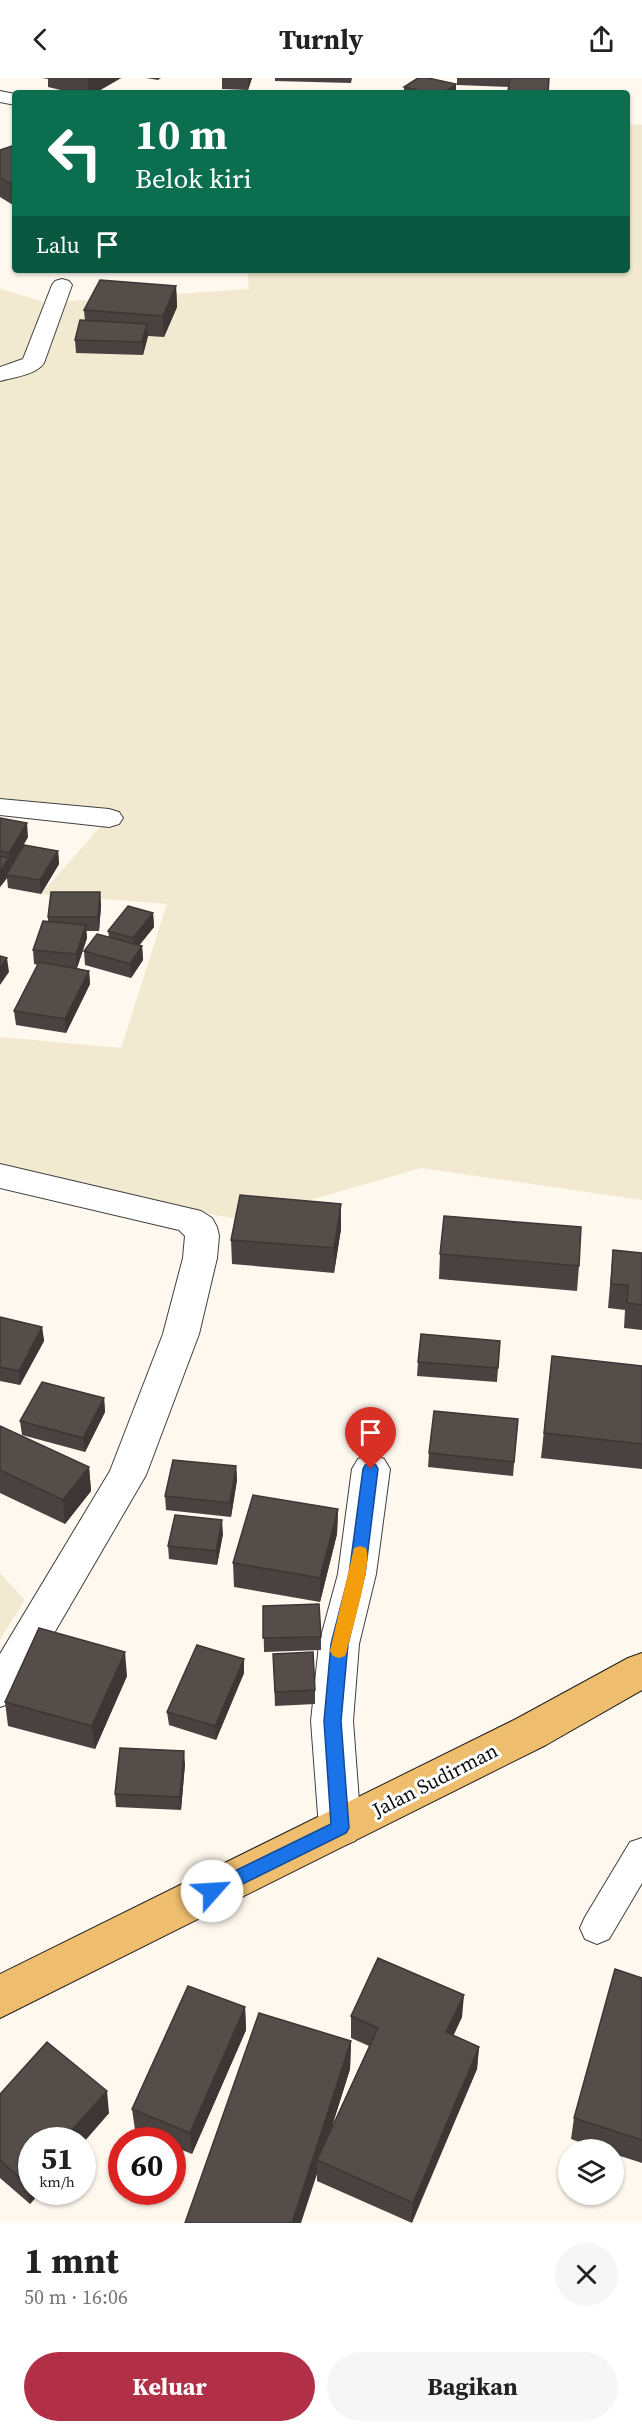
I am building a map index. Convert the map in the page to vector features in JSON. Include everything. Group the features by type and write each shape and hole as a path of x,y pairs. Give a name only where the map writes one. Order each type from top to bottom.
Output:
{"main road":[{"name":"Jalan Sudirman","path":"0,1997 531,1732 642,1671"}],"street":[{"path":"0,374 33,363 62,285"},
{"path":"0,807 109,818"},
{"path":"0,1176 189,1220 200,1227 202,1236 200,1258 181,1334 128,1475 0,1690"},
{"path":"340,1828 332,1721 339,1644 357,1574 371,1469"}],"lane":[{"path":"597,1928 642,1852"}],"shaded area":[{"path":"630,124 642,125 642,1200 421,1168 241,1220 0,1172 0,1037 121,1048 167,904 41,894 108,818 0,806 0,289 42,301 51,313 56,302 249,289 247,273 630,273"},
{"path":"0,1573 25,1600 0,1640"}],"building":[{"path":"418,78 456,84 447,90 416,90 404,87"},
{"path":"510,78 549,78 548,90 508,90"},
{"path":"12,146 12,184 0,178 0,150"},
{"path":"100,280 176,286 163,316 84,310"},
{"path":"80,320 147,324 142,342 75,340"},
{"path":"0,818 27,823 9,853 0,851"},
{"path":"24,845 58,851 40,880 6,875"},
{"path":"0,856 9,858 0,871"},
{"path":"51,892 100,892 98,917 48,917"},
{"path":"128,906 153,913 133,938 108,931"},
{"path":"43,921 86,925 76,954 33,950"},
{"path":"97,934 142,946 130,964 84,951"},
{"path":"0,956 7,958 0,968"},
{"path":"39,962 89,971 65,1019 14,1011"},
{"path":"240,1195 341,1204 334,1248 231,1240"},
{"path":"444,1216 581,1227 579,1266 440,1254"},
{"path":"613,1250 642,1253 642,1305 627,1303 628,1285 611,1284"},
{"path":"0,1317 42,1327 19,1371 0,1367"},
{"path":"421,1334 500,1341 498,1368 418,1362"},
{"path":"552,1356 642,1366 642,1444 544,1433"},
{"path":"42,1382 104,1398 83,1438 20,1421"},
{"path":"434,1411 518,1419 514,1462 429,1453"},
{"path":"0,1426 89,1467 63,1500 0,1470"},
{"path":"173,1460 236,1466 230,1503 165,1496"},
{"path":"253,1495 338,1509 320,1578 233,1563"},
{"path":"175,1515 222,1520 216,1551 168,1546"},
{"path":"319,1604 321,1637 263,1638 263,1606"},
{"path":"39,1628 125,1652 92,1726 5,1702"},
{"path":"197,1645 244,1659 215,1726 167,1712"},
{"path":"313,1652 315,1690 275,1692 273,1654"},
{"path":"120,1748 184,1751 180,1797 115,1794"},
{"path":"378,1958 464,1995 446,2032 479,2047 413,2203 317,2160 378,2028 351,2016"},
{"path":"615,1969 642,1978 642,2140 574,2118"},
{"path":"188,1986 245,2007 190,2133 186,2131 186,2127 176,2127 132,2109"},
{"path":"259,2013 351,2041 292,2223 185,2223"},
{"path":"47,2042 107,2091 75,2127 18,2127 18,2176 0,2160 0,2094"}],"slow traffic":[{"path":"339,1651 360,1552"}],"route":[{"path":"212,1891 340,1828 332,1721 339,1644 357,1574 371,1469"}]}
